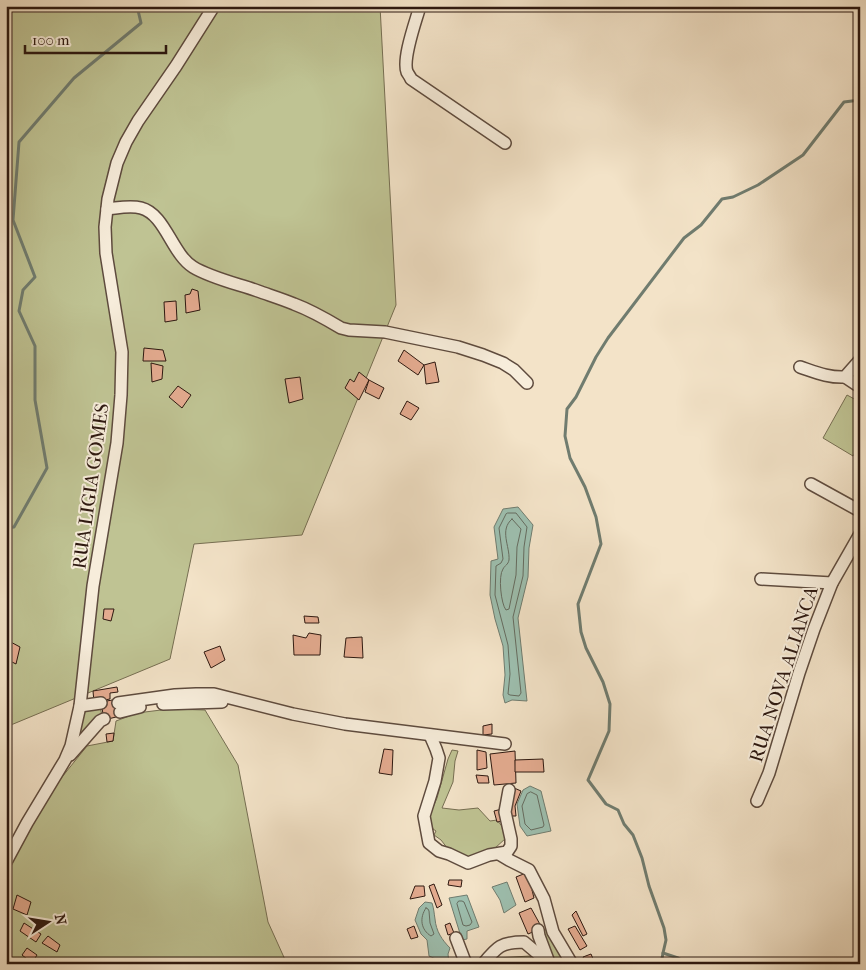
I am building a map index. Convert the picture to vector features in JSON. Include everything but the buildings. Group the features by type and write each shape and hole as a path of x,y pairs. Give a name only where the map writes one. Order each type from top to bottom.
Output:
{"street":[{"name":"RUA LIGIA GOMES","path":"6,862 65,760 71,746 80,706 93,586 116,452 121,395 122,352 106,253 105,227 117,163 138,121 214,6"},
{"path":"420,6 410,39 406,63 407,72 411,79 505,143"},
{"path":"107,209 130,207 147,210 156,218 185,261 208,274 294,304 341,328 385,332 458,347 483,355 503,363 514,370 527,383"},
{"path":"845,377 860,360"},
{"path":"800,367 817,373 845,377 860,387"},
{"path":"810,484 860,511"},
{"name":"RUA NOVA ALIANCA","path":"757,801 769,773 814,629 832,583 860,534"},
{"path":"761,579 832,583"},
{"path":"119,707 153,698 214,694 293,714 345,724 505,744"},
{"path":"80,706 101,704"},
{"path":"65,760 100,721 104,719"},
{"path":"430,735 439,758 435,780 424,816 429,843 439,851 468,863 489,855 507,852 512,846 505,812 509,790"},
{"path":"499,854 529,870 544,899 553,932 572,964"},
{"path":"538,930 550,964"},
{"path":"456,938 466,964"},
{"path":"483,964 502,944 524,942 550,964"}],"green space":[{"path":"6,6 380,6 396,305 302,535 194,544 170,659 6,727"},
{"path":"847,395 860,402 860,444 853,456 823,438"},
{"path":"80,706 100,706 102,716 65,760"},
{"path":"169,709 205,710 238,765 268,922 287,964 6,964 6,877 14,857 58,782 87,746 113,741 116,721 137,713"},
{"path":"452,750 458,751 453,782 442,808 459,810 478,808 490,821 497,820 505,830 506,838 494,849 465,860 448,849 434,835 436,831 428,819 437,798"},
{"path":"547,929 567,964 552,964 541,933"},
{"path":"530,956 534,964 492,964 497,958"}],"water":[{"path":"518,507 533,525 529,548 528,577 518,618 527,701 512,700 505,703 503,695 505,675 503,646 490,595 491,561 498,559 494,527 503,509"},
{"path":"530,786 541,791 551,831 527,836 520,826 517,804 523,790"},
{"path":"507,882 516,905 504,913 500,900 492,887"},
{"path":"467,895 479,927 467,931 467,939 462,940 449,898"},
{"path":"425,902 432,903 438,931 450,948 448,954 449,964 441,964 438,960 429,956 427,940 421,934 415,920 419,908"}],"waterway":[{"path":"6,528 14,527 47,468 35,400 35,346 19,311 23,290 35,277 13,220 19,142 74,78 141,23 137,6"},
{"path":"688,964 663,953 666,940 664,928 633,835 624,824 618,810 606,804 588,780 609,731 610,704 603,682 586,648 581,632 578,604 601,544 596,517 585,487 570,458 565,436 567,409 576,397 608,338 684,238 701,225 722,199 733,197 758,185 803,155 844,102 860,100"},
{"path":"661,964 663,953"}]}
